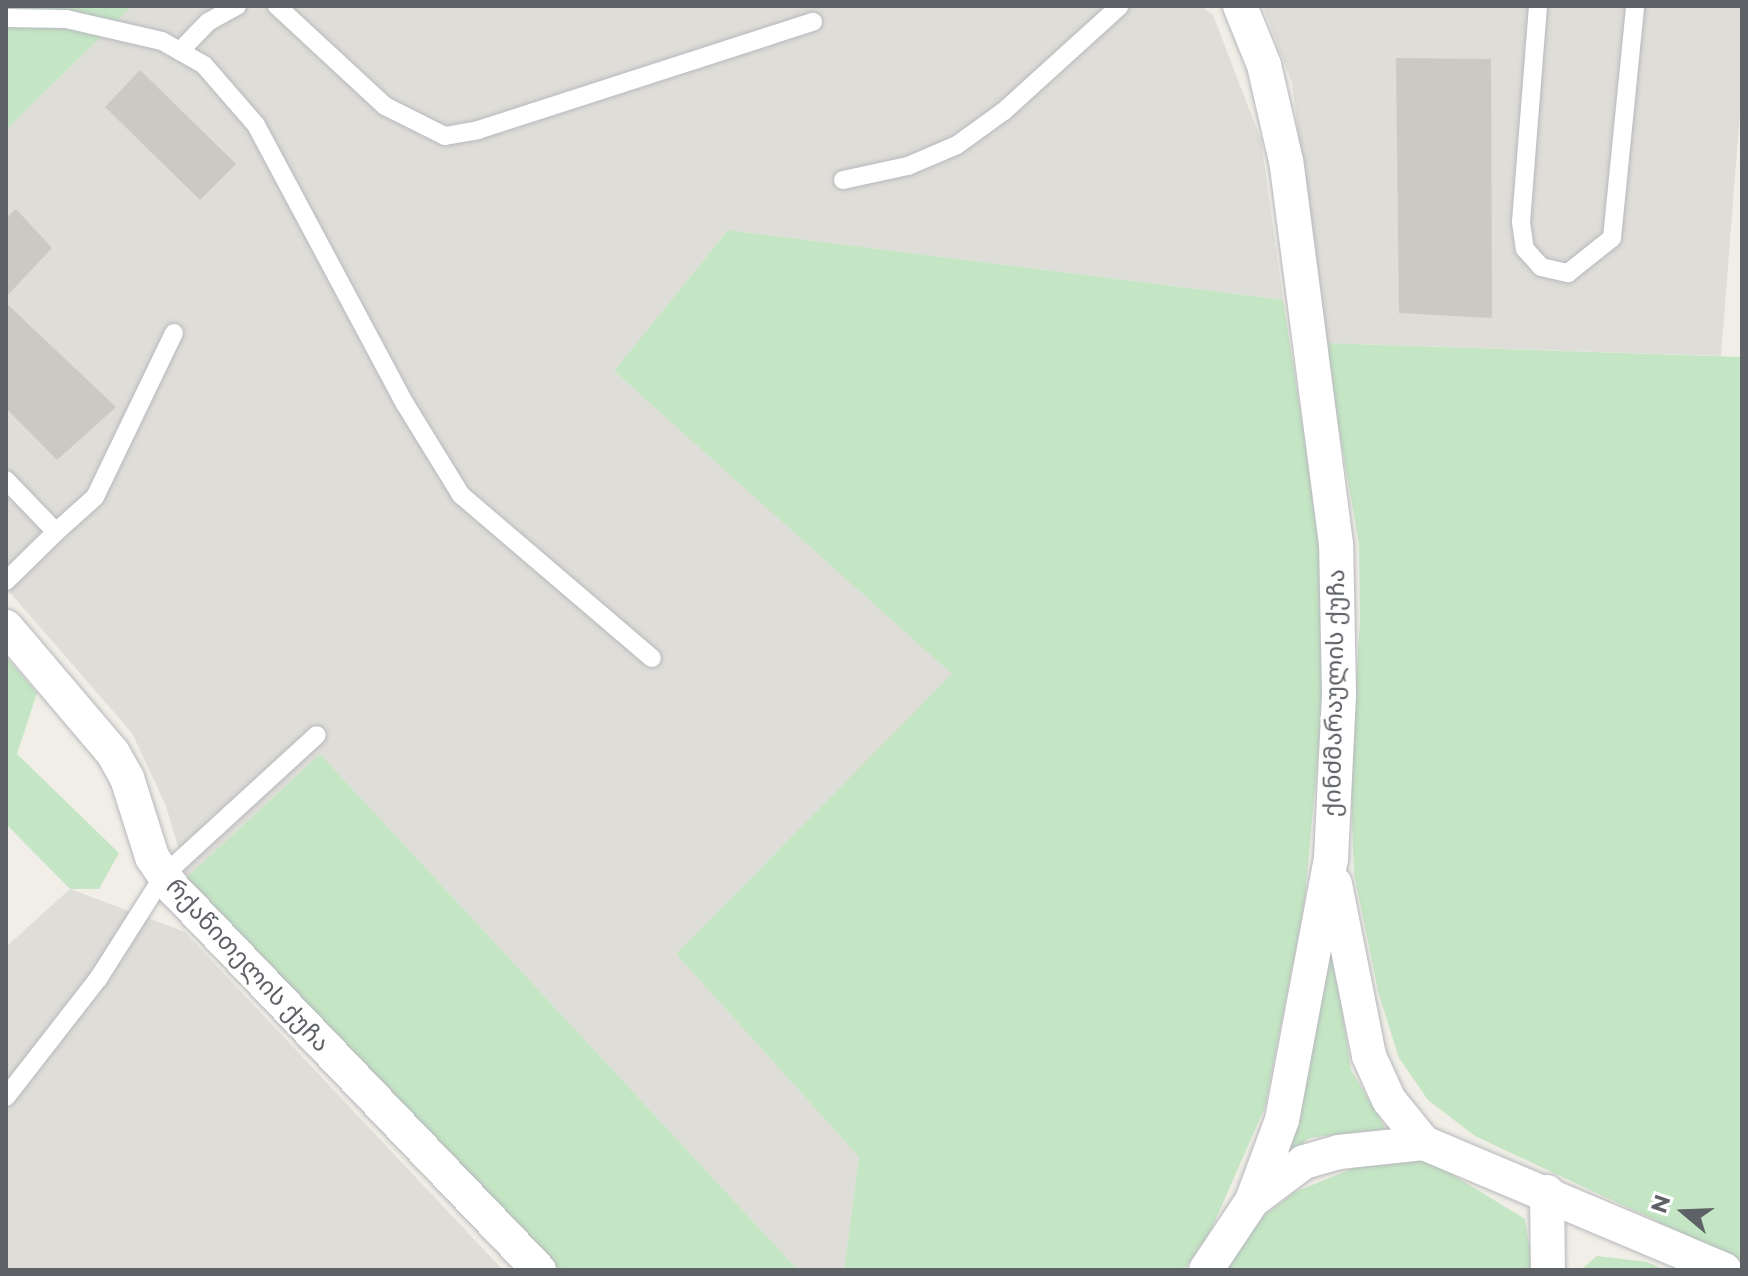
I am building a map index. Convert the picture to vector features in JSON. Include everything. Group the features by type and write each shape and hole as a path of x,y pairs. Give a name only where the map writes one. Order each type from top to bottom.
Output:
{"street":[{"name":"ქინძმარაულის ქუჩა","path":"1206,1270 1252,1201 1282,1120 1331,859 1339,694 1336,544 1286,161 1264,65 1240,6"},
{"name":"რქაწითელის ქუჩა","path":"6,627 113,753 127,778 152,857 164,875 539,1270"},
{"path":"1331,859 1369,1056 1389,1100 1424,1143"},
{"path":"1252,1201 1304,1162 1339,1152 1424,1143 1547,1192 1724,1270"},
{"path":"1547,1192 1548,1270"}],"lane":[{"path":"180,51 208,22 237,6"},
{"path":"277,6 385,106 445,136 478,130 813,22"},
{"path":"843,180 908,166 957,145 1004,111 1120,6"},
{"path":"1538,6 1521,222 1525,249 1541,267 1568,273 1612,238 1635,6"},
{"path":"6,18 66,19 162,41 204,65 256,125 405,404 461,495 652,658"},
{"path":"6,581 95,497 174,333"},
{"path":"6,480 56,532"},
{"path":"6,1097 98,979 164,875 317,735"}],"shaded area":[{"path":"132,6 1201,6 1213,15 1261,140 1283,300 728,230 614,371 953,674 676,954 859,1157 844,1270 798,1270 320,754 187,877 166,806 132,733 6,588 6,130"},
{"path":"1263,6 1742,6 1742,87 1721,356 1324,343 1292,83"},
{"path":"70,889 185,932 503,1270 6,1270 6,947"}],"green space":[{"path":"6,6 132,6 6,130"},
{"path":"728,230 1283,300 1320,537 1323,702 1304,907 1265,1107 1211,1230 1184,1270 844,1270 859,1157 676,954 952,674 614,371"},
{"path":"1324,343 1742,357 1742,1261 1475,1136 1428,1100 1399,1058 1379,995 1354,874 1350,765 1360,622 1359,544"},
{"path":"6,657 37,693 17,754 119,853 99,889 70,889 6,824"},
{"path":"320,754 798,1270 556,1270 200,897 187,877"},
{"path":"1328,914 1351,1070 1386,1129 1309,1138 1280,1163"},
{"path":"1422,1156 1525,1219 1533,1270 1226,1270 1258,1220 1295,1192 1371,1161"},
{"path":"1597,1256 1647,1262 1665,1270 1581,1270"}],"building":[{"path":"1396,58 1491,59 1492,318 1399,313"},
{"path":"140,70 236,164 200,200 105,107"},
{"path":"16,209 52,248 6,297 6,218"},
{"path":"6,303 116,407 57,460 6,408"}]}
